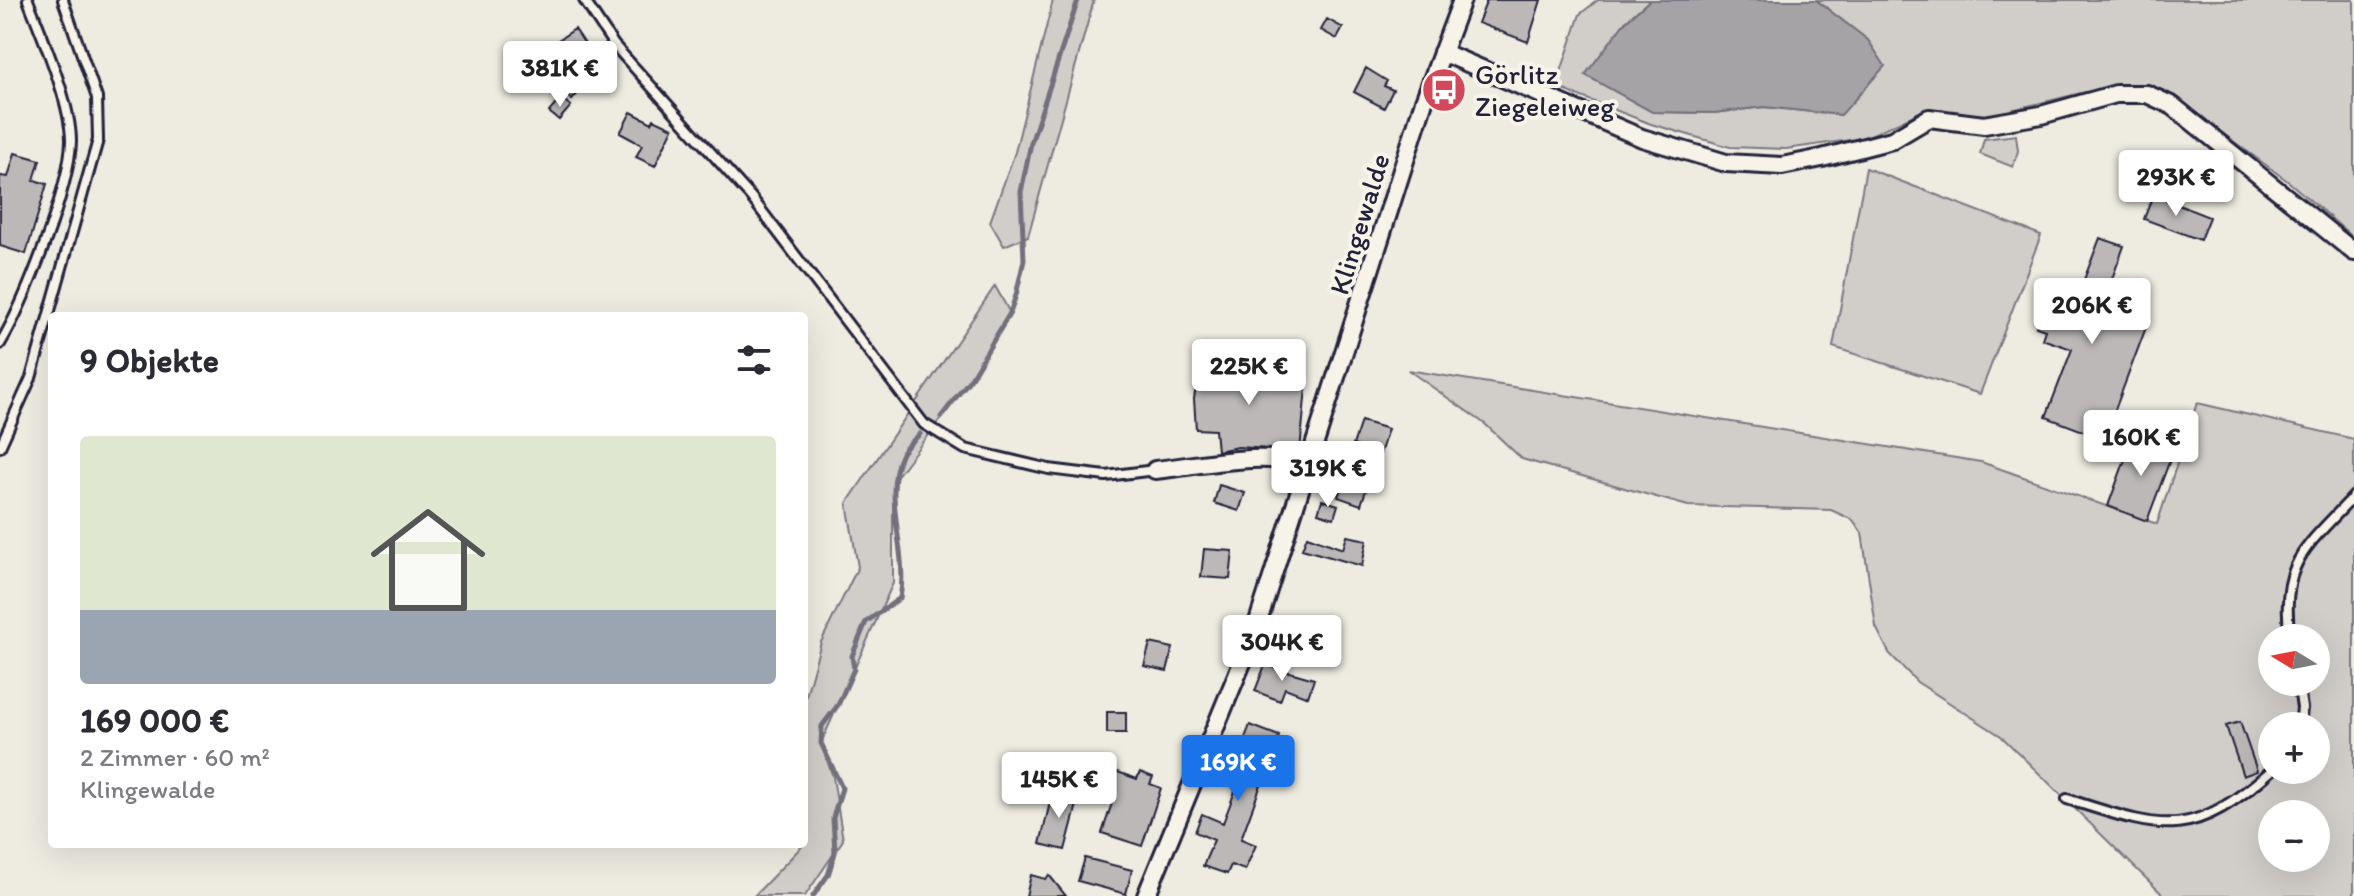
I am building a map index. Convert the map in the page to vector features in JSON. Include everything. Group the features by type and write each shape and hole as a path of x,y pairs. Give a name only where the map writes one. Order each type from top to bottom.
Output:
{"street":[{"name":"Klingewalde","path":"1146,896 1255,631 1442,52 1462,0"},
{"path":"1442,52 1642,138 1726,163 1754,165 1782,166 1892,140 1929,118 1984,125 2041,115 2116,94 2147,94 2173,106 2354,252"},
{"path":"1155,470 1227,461 1298,462 1310,466"}],"lane":[{"path":"0,344 15,318 56,207 71,141 56,72 28,0"},
{"path":"50,312 98,140 97,98 63,0"},
{"path":"584,0 614,45 751,197 924,424 965,449 1049,469 1106,476 1155,470"},
{"path":"0,447 31,378 48,318"},
{"path":"2290,624 2288,582 2296,560 2354,496"},
{"path":"2067,799 2145,824 2184,823 2210,816 2258,782"}],"shaded area":[{"path":"1053,0 1094,0 1028,236 1004,246 990,222 1015,152"},
{"path":"1598,0 1650,0 1626,21 1612,41 1652,112 1714,113 1764,107 1841,115 1860,91 1827,8 1816,0 2354,0 2354,238 2289,182 2165,91 2135,85 2085,92 1991,115 1918,113 1864,138 1786,149 1730,147 1651,124 1556,87 1580,14"},
{"path":"1650,0 1816,0 1868,40 1885,66 1841,115 1764,107 1714,113 1652,112 1585,75 1626,21"},
{"path":"2016,135 2018,151 2013,167 1980,154 1984,139"},
{"path":"1866,168 2041,235 1980,394 1833,347"},
{"path":"995,286 1010,313 973,376 893,481 893,583 821,743 833,777 843,840 805,896 754,896 800,848 808,848 808,689 821,642 858,567 847,503"},
{"path":"1408,370 1981,462 2157,524 2197,403 2354,439 2354,896 2164,896 2001,736 1917,682 1889,653 1876,627 1862,533 1853,520 1831,510 1688,506 1522,459 1485,424"}],"building":[{"path":"1487,0 1541,0 1528,42 1478,23"},
{"path":"1327,19 1343,28 1337,39 1321,30"},
{"path":"575,29 585,44 606,61 572,100 550,81 554,76 540,64 548,54 543,50"},
{"path":"1366,68 1387,81 1384,86 1393,90 1384,108 1354,92"},
{"path":"561,98 571,106 559,120 549,112"},
{"path":"631,112 652,123 654,119 673,128 655,166 636,157 642,145 620,133"},
{"path":"15,153 40,160 34,180 47,184 26,254 0,246 0,176 8,177"},
{"path":"2153,195 2209,217 2200,240 2144,219"},
{"path":"2100,238 2124,246 2105,298 2116,302 2113,309 2148,322 2104,439 2046,417 2072,349 2042,339 2045,330 2036,327 2052,287 2078,295"},
{"path":"1222,359 1276,370 1275,375 1291,378 1290,386 1306,388 1300,451 1238,447 1217,451 1215,430 1196,429 1194,399 1200,362 1220,365"},
{"path":"1361,421 1388,429 1380,454 1353,445"},
{"path":"2134,435 2174,449 2147,521 2108,506"},
{"path":"1345,476 1368,484 1361,505 1338,497"},
{"path":"1219,485 1245,493 1239,511 1214,503"},
{"path":"1322,500 1338,505 1334,518 1318,513"},
{"path":"1307,536 1343,549 1347,536 1367,540 1362,566 1302,549"},
{"path":"1204,549 1233,551 1230,579 1201,577"},
{"path":"1150,643 1173,648 1167,671 1144,666"},
{"path":"1265,665 1314,679 1308,697 1285,688 1280,701 1255,691"},
{"path":"1107,712 1126,712 1126,733 1107,733"},
{"path":"2240,722 2257,771 2243,776 2226,726"},
{"path":"1250,725 1279,736 1241,839 1256,845 1245,870 1231,865 1227,874 1203,866 1214,840 1195,832 1202,814 1223,823 1237,786 1212,776 1218,762 1233,769"},
{"path":"1115,771 1137,779 1140,772 1153,777 1150,784 1161,788 1142,846 1102,833 1115,794 1108,792"},
{"path":"1053,790 1079,797 1065,850 1040,844"},
{"path":"1085,858 1132,870 1126,894 1078,881"},
{"path":"1031,875 1046,879 1049,875 1066,896 1026,896"}],"waterway":[{"path":"941,417 971,378 1010,313 1016,295 1024,260 1021,192 1031,143 1078,0"},
{"path":"813,896 828,875 835,853 833,818 842,788 821,743 822,726 838,705 854,669 852,656 866,622 900,598 901,562 894,487 896,469 902,453 920,434"}],"place":[{"name":"Görlitz Ziegeleiweg","path":"1444,90"}]}
